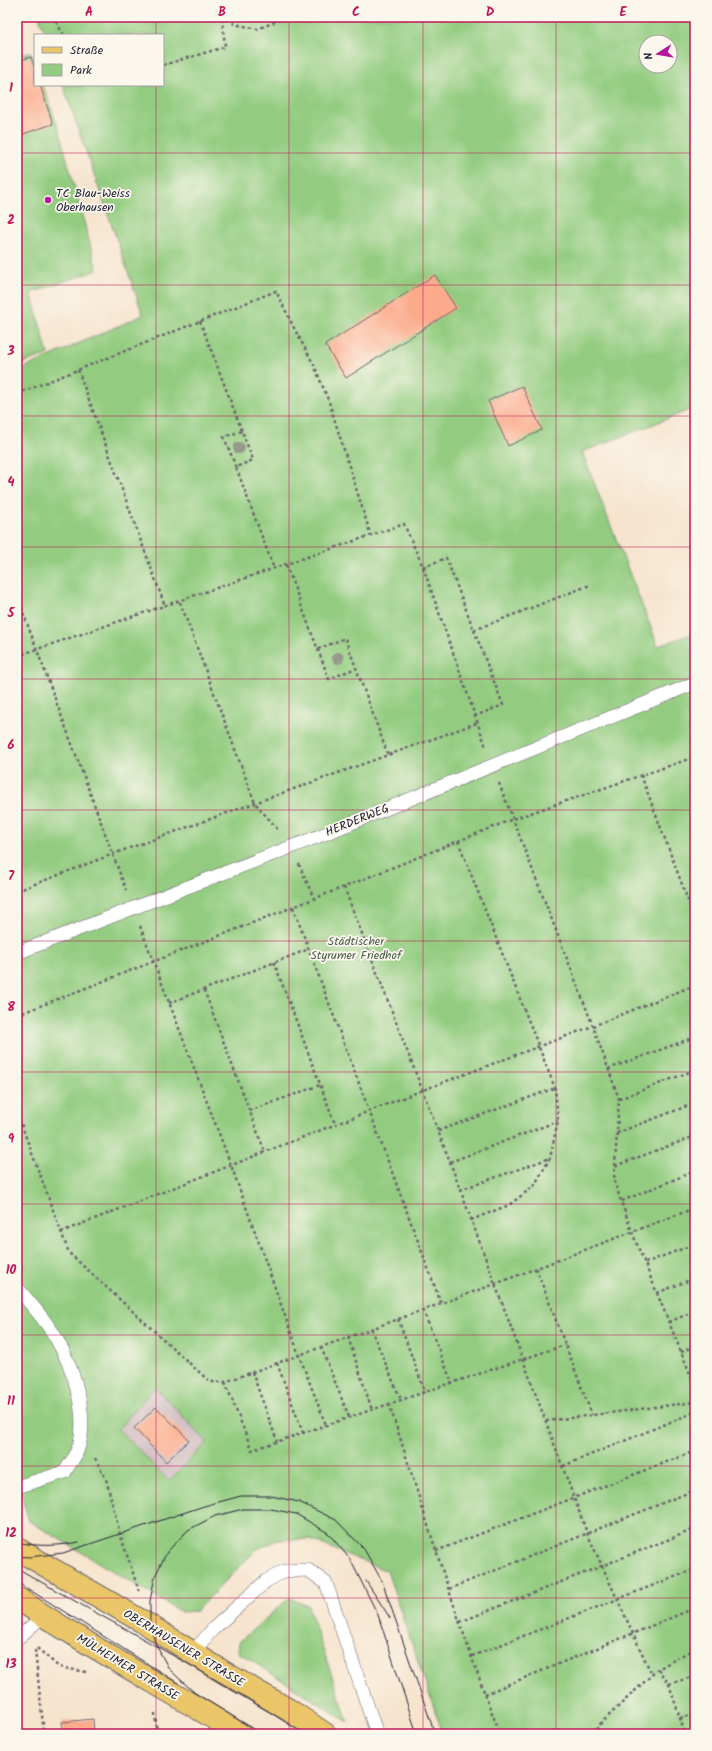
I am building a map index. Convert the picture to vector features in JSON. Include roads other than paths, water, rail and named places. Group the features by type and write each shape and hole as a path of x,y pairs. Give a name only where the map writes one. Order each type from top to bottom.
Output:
{"main road":[{"name":"OBERHAUSENER STRASSE","path":"17,1549 150,1626 225,1673 289,1710 325,1734"},
{"name":"MÜLHEIMER STRASSE","path":"17,1598 43,1616 240,1734"}],"lane":[{"name":"HERDERWEG","path":"17,953 292,846 695,683"},
{"path":"17,1287 56,1338 72,1372 81,1409 82,1422 75,1455 65,1472 17,1487"},
{"path":"193,1652 213,1629 266,1581 284,1571 308,1570 326,1583 377,1734"},
{"path":"17,1639 43,1616"}],"tram line":[{"path":"17,1556 29,1557 63,1553 204,1506 241,1496 271,1496 299,1502 336,1520 364,1549 382,1581 435,1734"},
{"path":"196,1694 169,1669 156,1645 150,1626 150,1601 155,1576 167,1552 188,1530 215,1516 243,1509 271,1509 296,1514 328,1533 350,1559 378,1615 417,1734"},
{"path":"17,1542 32,1545 79,1542"},
{"path":"17,1568 198,1669 304,1734"},
{"path":"366,1581 390,1618"},
{"path":"17,1582 178,1683"},
{"path":"192,1691 261,1734"}],"place":[{"name":"TC Blau-Weiss Oberhausen","path":"48,200"}],"park label":[{"name":"Städtischer Styrumer Friedhof","path":"356,948"}]}
